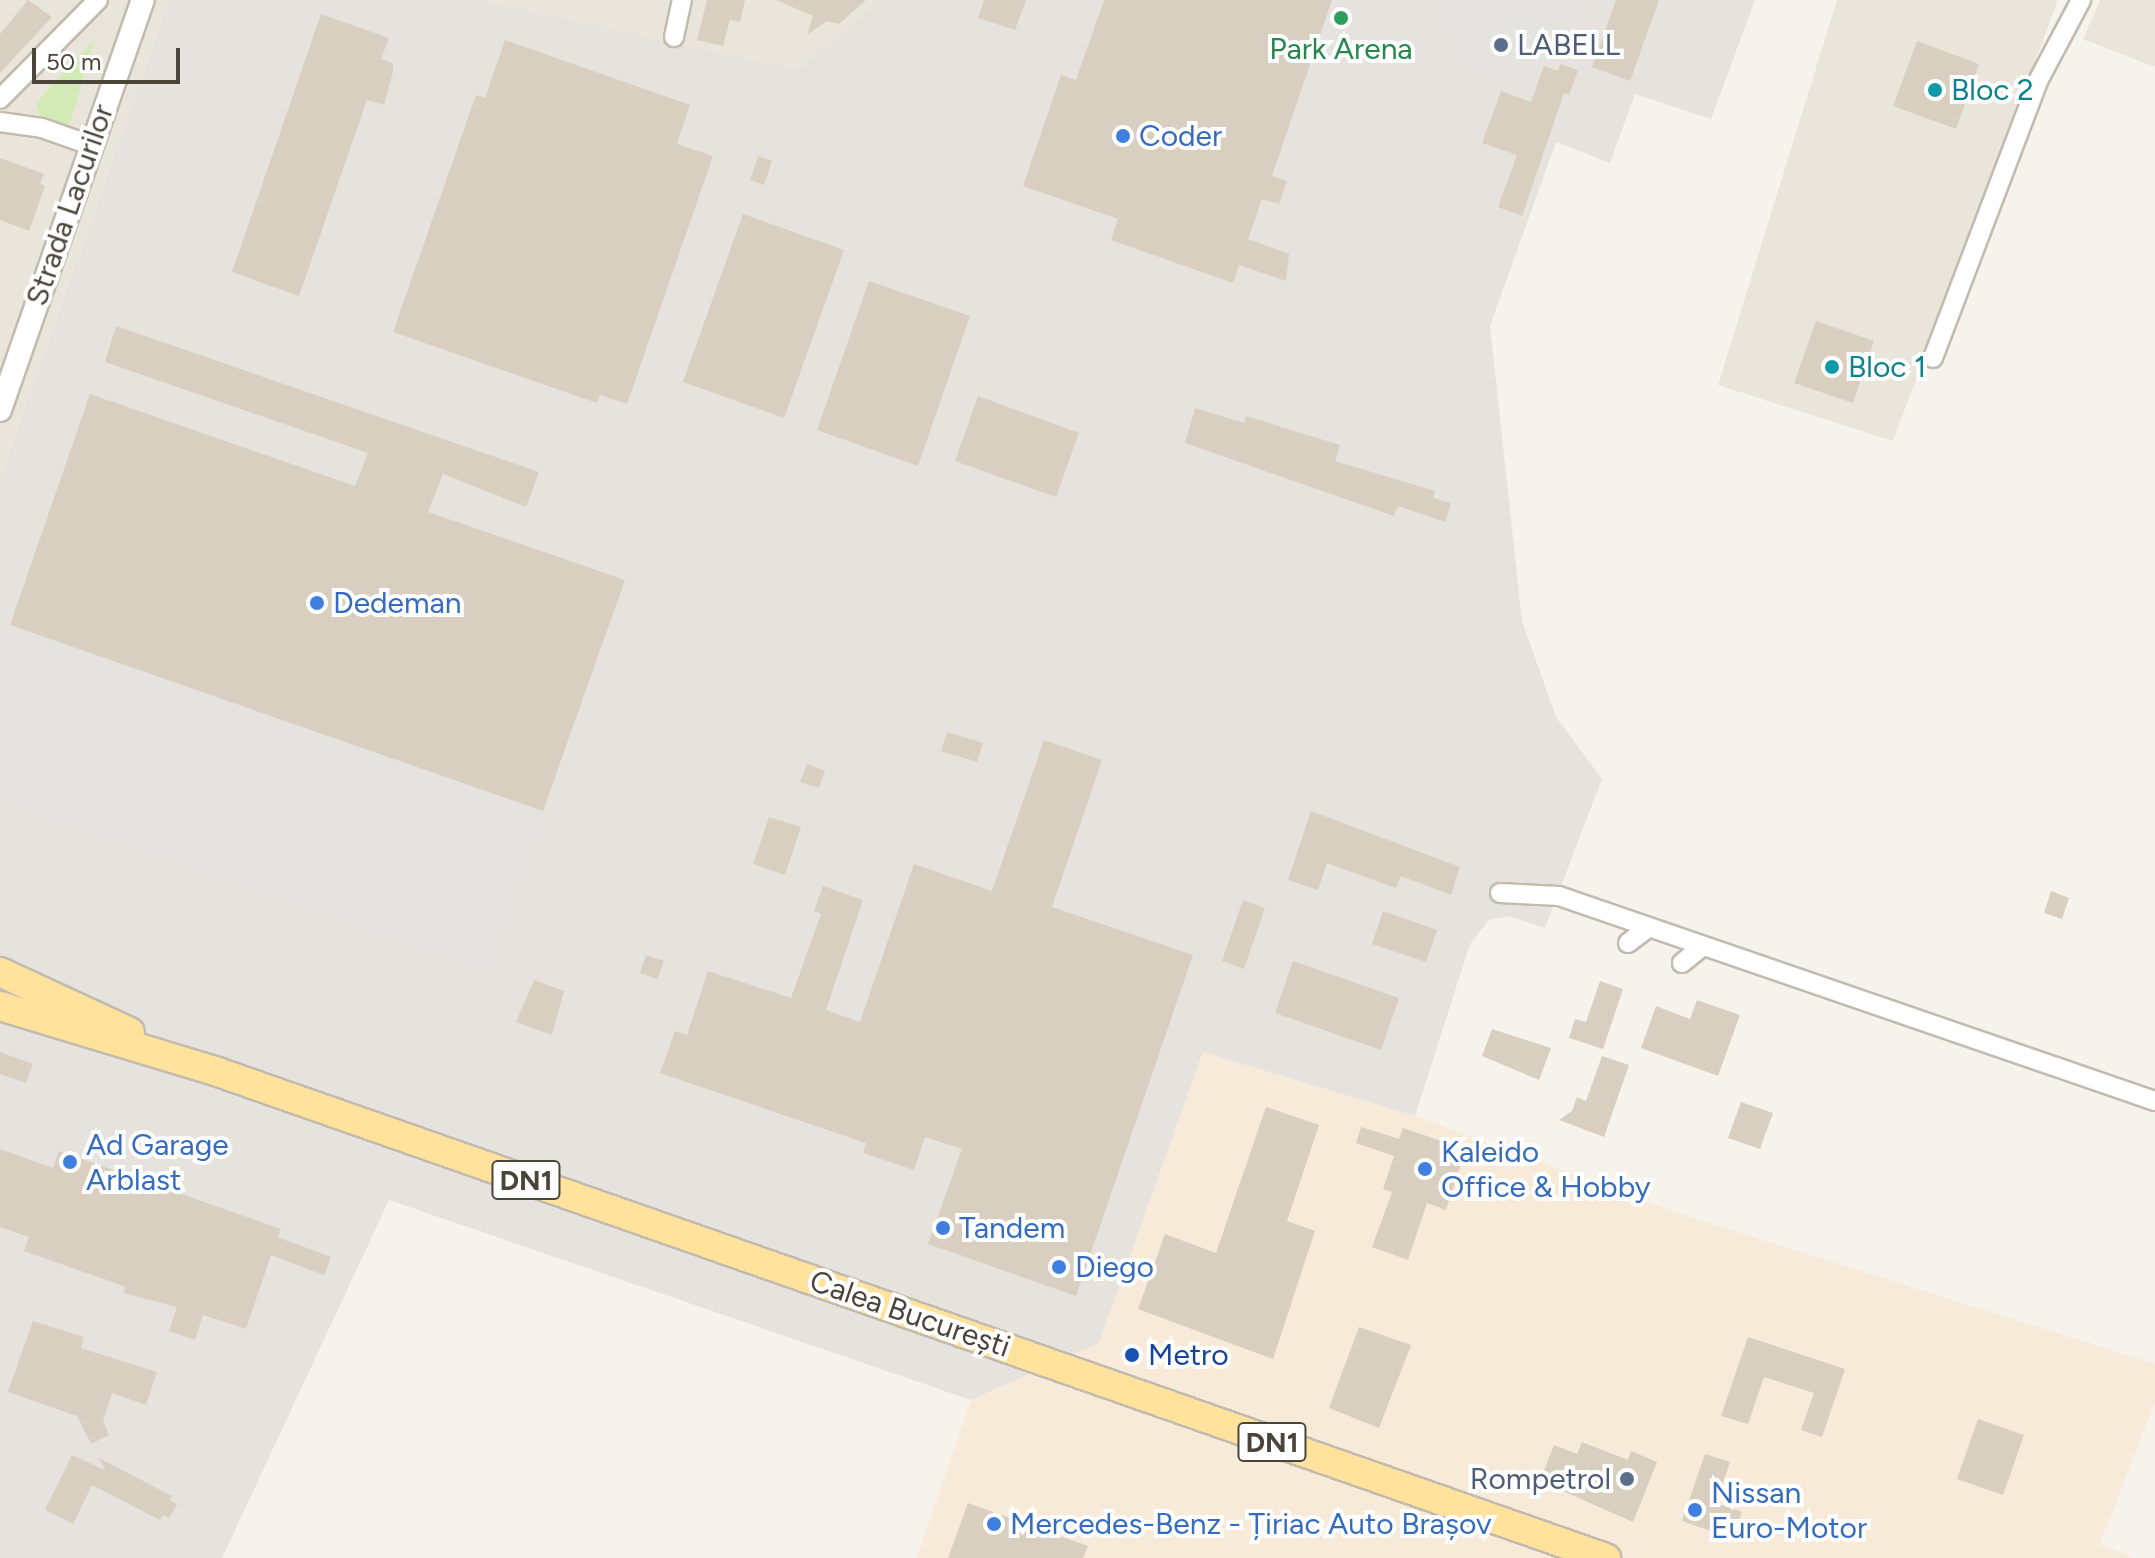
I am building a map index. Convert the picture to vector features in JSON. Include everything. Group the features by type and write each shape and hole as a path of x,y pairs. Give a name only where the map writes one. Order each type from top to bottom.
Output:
{"main road":[{"name":"Calea București","path":"0,972 215,1071"},
{"name":"Calea București","path":"0,1006 215,1071 1606,1558"}],"street":[{"path":"0,99 98,0"},
{"name":"Strada Lacurilor","path":"0,410 143,0"},
{"path":"674,37 682,0"},
{"path":"1933,358 2038,81 2081,0"},
{"path":"0,122 42,128 90,145"},
{"path":"1500,893 1559,896 2155,1101"},
{"path":"1628,943 1649,927"},
{"path":"1682,963 1703,946"}],"shaded area":[{"path":"0,0 169,0 0,478"},
{"path":"169,0 477,0 797,70 878,0 1755,0 1711,119 1635,94 1610,163 1556,142 1490,326 1522,621 1556,717 1602,779 1545,928 1509,916 1489,920 1470,944 1415,1116 1203,1052 1099,1343 971,1400 389,1200 222,1558 0,1558 0,478"},
{"path":"477,0 878,0 797,70"},
{"name":"LABELL","path":"1436,0 1586,0 1569,49 1547,41 1530,88 1468,66"},
{"path":"1837,0 2058,0 1893,441 1718,385"},
{"path":"2100,0 2155,0 2155,67 2083,39"},
{"path":"10,625 543,811 487,970 0,800 0,654"},
{"path":"1203,1052 1415,1116 1687,1216 2155,1364 2155,1402 2100,1544 2134,1558 917,1558 971,1400 1099,1343"}],"green space":[{"path":"94,40 71,120 65,126 40,119 36,103"}],"building":[{"path":"28,0 52,17 0,73 0,34"},
{"path":"707,0 745,0 740,22 730,20 723,46 697,40"},
{"path":"776,0 866,0 839,24 827,21 807,35 813,16"},
{"path":"984,0 1026,0 1015,30 978,18"},
{"path":"1104,0 1332,0 1272,176 1287,181 1279,204 1262,199 1248,239 1289,254 1286,281 1239,265 1233,283 1111,240 1118,219 1023,186 1061,75 1076,80"},
{"path":"1616,0 1659,0 1630,81 1592,67"},
{"path":"321,14 389,38 381,59 393,63 393,72 384,105 367,100 299,296 232,272"},
{"path":"505,40 690,105 677,144 713,156 627,404 600,395 597,403 393,332 476,95 485,98"},
{"name":"Bloc 2","path":"1917,41 1979,64 1956,129 1893,106"},
{"path":"1560,64 1578,70 1569,95 1564,93 1522,216 1498,207 1517,155 1482,143 1501,91 1531,102 1544,66 1558,71"},
{"path":"758,156 772,161 764,185 750,180"},
{"path":"0,158 44,174 40,184 45,186 29,231 0,220"},
{"path":"743,214 844,250 784,418 683,382"},
{"path":"869,281 970,316 918,466 817,430"},
{"name":"Bloc 1","path":"1816,321 1874,341 1853,403 1794,383"},
{"name":"Dedeman","path":"116,326 539,472 526,507 443,474 428,512 625,580 543,811 10,625 90,394 355,486 368,453 105,362"},
{"path":"978,396 1079,433 1056,497 955,461"},
{"path":"1195,408 1244,423 1246,416 1340,445 1335,461 1435,491 1433,498 1451,503 1445,522 1398,506 1394,516 1185,443"},
{"path":"947,732 983,743 977,762 941,751"},
{"path":"1044,740 1102,760 1052,907 1193,955 1076,1296 928,1244 962,1149 925,1137 914,1170 863,1153 866,1143 660,1073 675,1031 687,1035 708,971 791,998 821,914 814,911 823,886 863,900 826,1010 860,1022 914,864 992,891"},
{"path":"807,764 825,771 819,788 800,782"},
{"path":"1311,811 1460,867 1451,895 1401,876 1396,888 1327,863 1318,890 1288,880"},
{"path":"769,817 801,827 785,875 753,864"},
{"path":"2051,891 2069,898 2062,919 2044,913"},
{"path":"1243,900 1265,908 1244,969 1222,961"},
{"path":"1383,911 1437,930 1426,962 1372,944"},
{"path":"646,955 664,961 657,979 640,973"},
{"path":"1293,961 1399,998 1381,1050 1275,1013"},
{"path":"534,980 564,991 552,1035 516,1022"},
{"path":"1600,981 1623,989 1603,1049 1569,1038 1575,1019 1586,1022"},
{"path":"1697,1000 1740,1015 1718,1076 1641,1048 1656,1006 1690,1019"},
{"path":"1492,1029 1551,1048 1539,1080 1482,1056"},
{"path":"0,1052 33,1064 26,1083 0,1074"},
{"path":"1602,1056 1629,1065 1604,1137 1559,1120 1572,1111 1577,1097 1586,1101"},
{"path":"1741,1102 1773,1113 1760,1149 1728,1138"},
{"path":"1266,1107 1319,1125 1287,1221 1315,1231 1273,1359 1138,1309 1165,1234 1216,1253"},
{"path":"1361,1127 1399,1139 1403,1128 1466,1149 1446,1210 1427,1203 1408,1260 1372,1247 1392,1192 1383,1189 1394,1156 1356,1143"},
{"path":"0,1149 53,1168 59,1151 281,1229 278,1237 331,1257 324,1275 271,1255 246,1329 203,1315 195,1340 169,1331 177,1307 123,1293 126,1287 24,1251 29,1237 0,1227"},
{"path":"33,1321 84,1337 81,1348 157,1372 146,1405 112,1393 103,1421 109,1435 91,1444 77,1416 8,1392"},
{"path":"1359,1327 1411,1345 1379,1428 1329,1408"},
{"path":"1748,1337 1845,1369 1822,1437 1801,1430 1814,1393 1764,1377 1748,1424 1721,1416"},
{"path":"1978,1419 2024,1435 2003,1495 1957,1479"},
{"path":"1582,1442 1628,1460 1631,1451 1657,1462 1633,1522 1540,1481 1554,1445 1577,1454"},
{"path":"1705,1454 1730,1462 1716,1503 1742,1512 1733,1539 1682,1521"},
{"path":"72,1455 105,1470 99,1458 172,1496 170,1500 177,1504 169,1518 163,1515 160,1520 92,1485 73,1524 45,1510"},
{"name":"Mercedes-Benz - Țiriac Auto Brașov","path":"968,1503 1088,1546 1083,1558 948,1558"}],"place":[{"name":"Park Arena","path":"1341,18"},
{"name":"LABELL","path":"1501,45"},
{"name":"Bloc 2","path":"1935,90"},
{"name":"Coder","path":"1123,136"},
{"name":"Bloc 1","path":"1832,367"},
{"name":"Dedeman","path":"317,603"},
{"name":"Ad Garage Arblast","path":"70,1162"},
{"name":"Kaleido Office & Hobby","path":"1425,1169"},
{"name":"Tandem","path":"943,1228"},
{"name":"Diego","path":"1059,1267"},
{"name":"Metro","path":"1132,1355"},
{"name":"Rompetrol","path":"1627,1479"},
{"name":"Nissan Euro-Motor","path":"1695,1510"},
{"name":"Mercedes-Benz - Țiriac Auto Brașov","path":"994,1524"}]}
